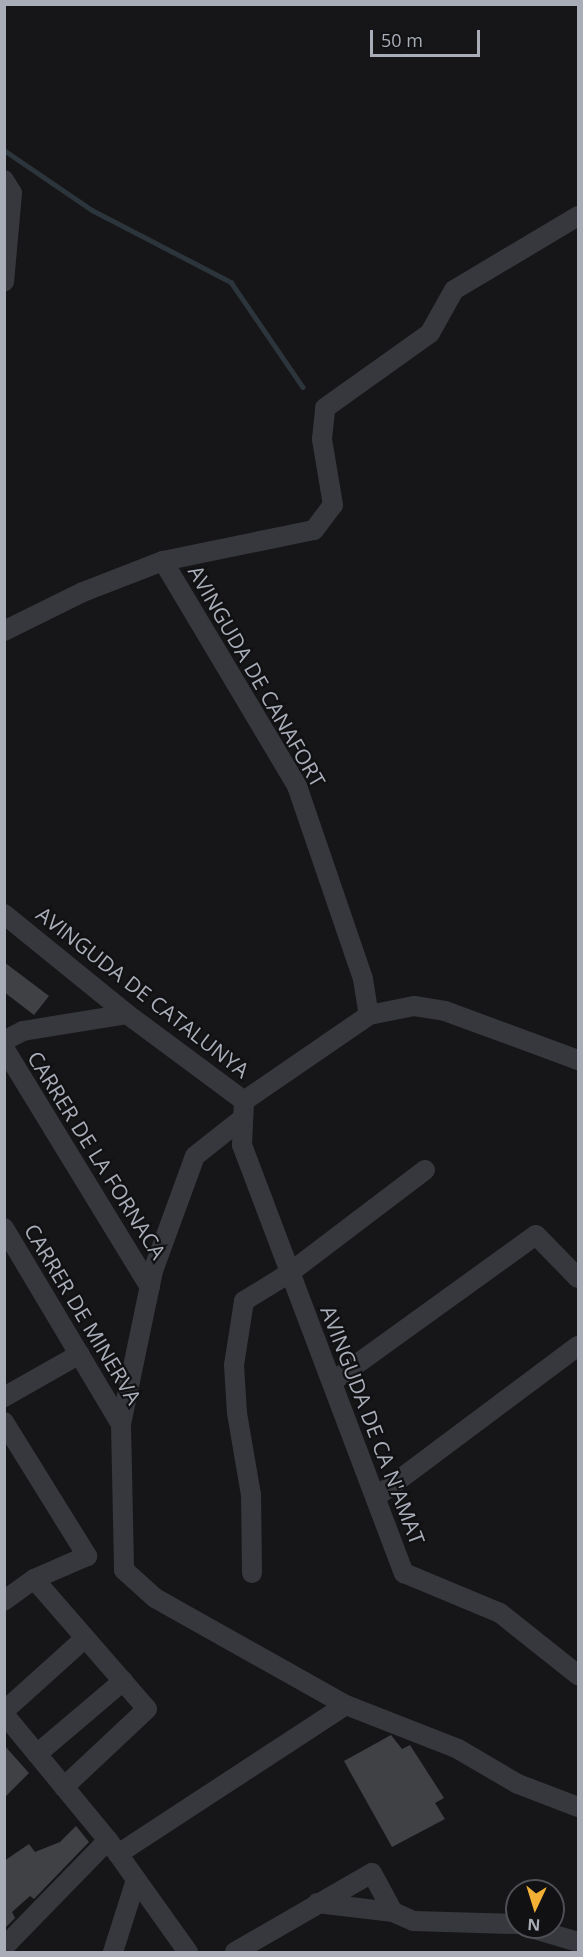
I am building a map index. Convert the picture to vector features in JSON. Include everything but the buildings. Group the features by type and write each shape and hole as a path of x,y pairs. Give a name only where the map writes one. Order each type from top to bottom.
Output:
{"street":[{"path":"4,180 12,193 4,282"},
{"name":"AVINGUDA DE CANAFORT","path":"369,1015 363,979 297,786 164,561 314,530 333,505 322,439 325,408 430,333 454,290 579,216"},
{"path":"4,631 83,592 164,561"},
{"name":"AVINGUDA DE CATALUNYA","path":"4,914 244,1110 273,1078 369,1015 414,1006 445,1011 579,1060"},
{"name":"CARRER DE LA FORNACA","path":"4,1041 23,1031 127,1014"},
{"name":"CARRER DE LA FORNACA","path":"4,1048 11,1079 150,1287"},
{"path":"244,1110 195,1156 150,1287 121,1424 124,1570 155,1598 346,1705 458,1749 518,1784 579,1808"},
{"name":"AVINGUDA DE CA N'AMAT","path":"244,1110 242,1145 288,1274 405,1573 500,1613 579,1675"},
{"path":"252,1573 251,1495 237,1413 234,1365 244,1301 288,1274 425,1170"},
{"name":"CARRER DE MINERVA","path":"4,1228 121,1424"},
{"path":"332,1382 536,1235 579,1278"},
{"path":"376,1497 579,1346"},
{"path":"4,1397 80,1354"},
{"path":"4,1422 87,1556 34,1579 4,1601"},
{"path":"34,1579 147,1709 64,1787"},
{"path":"85,1638 7,1720 113,1847 188,1953"},
{"path":"37,1754 123,1681"},
{"path":"4,1947 113,1847 346,1705"},
{"path":"235,1953 317,1903 372,1873 393,1912"},
{"path":"113,1953 136,1880"},
{"path":"317,1903 393,1912 413,1921 505,1923"}],"waterway":[{"path":"4,150 92,210 231,282 303,387"}]}
